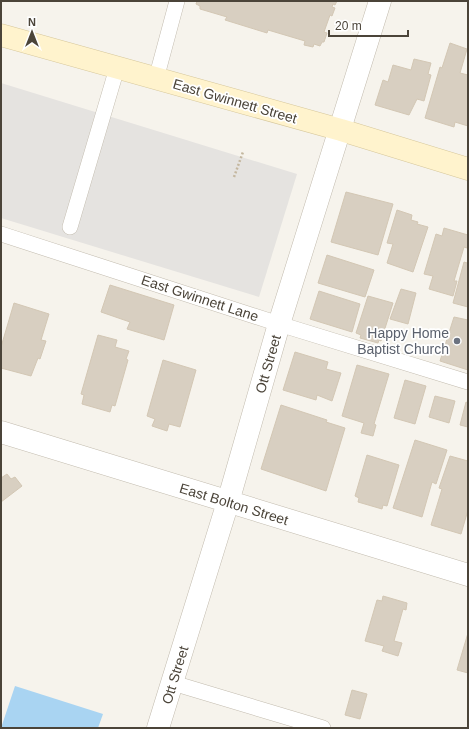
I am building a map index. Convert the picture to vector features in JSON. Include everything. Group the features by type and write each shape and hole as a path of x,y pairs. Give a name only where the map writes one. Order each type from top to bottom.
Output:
{"main road":[{"name":"East Gwinnett Street","path":"1,35 341,130 468,169"}],"street":[{"name":"Ott Street","path":"158,728 228,502 279,324 341,130 380,1"},
{"name":"East Bolton Street","path":"1,432 468,575"}],"lane":[{"path":"156,79 177,1"},
{"path":"70,227 117,68"},
{"name":"East Gwinnett Lane","path":"1,234 279,324 468,382"},
{"path":"172,683 323,728"}],"path":[{"path":"234,177 243,152"}],"shaded area":[{"path":"1,83 297,174 259,297 1,218"}],"water":[{"path":"15,686 103,714 98,728 1,728"}],"building":[{"path":"197,1 337,1 335,5 333,4 332,7 335,8 332,16 330,15 324,32 327,33 324,42 322,42 320,46 314,44 313,47 304,45 305,41 268,30 267,33 225,20 227,17 200,9 200,6 196,4"},
{"path":"450,43 467,49 460,73 468,75 468,126 455,122 454,127 425,118 440,67 442,68"},
{"path":"414,59 431,63 428,74 431,75 424,101 417,99 409,115 375,105 383,80 388,82 393,65 411,70"},
{"path":"346,192 393,204 378,255 331,242"},
{"path":"397,210 412,215 411,220 418,222 417,224 428,227 413,272 387,263 393,244 387,243"},
{"path":"444,228 468,235 468,245 467,248 464,247 454,281 457,281 453,296 429,289 433,276 424,274 436,234 442,236"},
{"path":"327,255 374,270 365,297 318,283"},
{"path":"468,260 468,307 453,303 464,262 467,263"},
{"path":"110,285 174,305 164,340 127,329 130,322 101,312"},
{"path":"401,289 416,293 408,324 390,319"},
{"path":"319,291 360,304 352,332 310,319"},
{"path":"368,296 393,303 381,341 379,340 378,343 360,338 361,335 356,333"},
{"path":"14,303 49,314 41,340 46,341 40,359 38,358 31,376 1,368 1,347"},
{"name":"Happy Home Baptist Church","path":"454,317 468,320 468,370 440,361"},
{"path":"98,335 117,340 115,347 129,351 126,359 128,360 115,406 112,405 110,412 82,404 84,395 81,394"},
{"path":"295,352 328,362 326,369 341,373 332,401 317,395 316,400 283,390"},
{"path":"163,360 196,370 180,427 169,424 167,431 152,426 155,419 147,416"},
{"path":"357,365 389,374 374,424 376,425 373,436 361,433 364,423 342,416"},
{"path":"405,380 426,386 415,424 394,418"},
{"path":"435,396 455,401 449,423 429,417"},
{"path":"466,402 468,403 468,427 460,425"},
{"path":"281,405 327,420 326,422 345,428 326,491 261,469"},
{"path":"415,440 447,450 436,484 432,482 422,517 393,508"},
{"path":"367,455 399,465 387,506 383,505 382,509 358,502 359,498 355,496"},
{"path":"450,456 468,461 468,510 461,534 431,525 442,489 439,488"},
{"path":"7,474 11,479 15,477 22,486 1,502 1,478"},
{"path":"383,596 407,603 406,610 403,609 394,641 402,643 398,656 382,651 384,646 365,641 377,600 382,601"},
{"path":"468,633 468,673 457,670"},
{"path":"352,690 367,694 360,719 345,715"}],"place":[{"name":"Happy Home Baptist Church","path":"457,341"}]}
